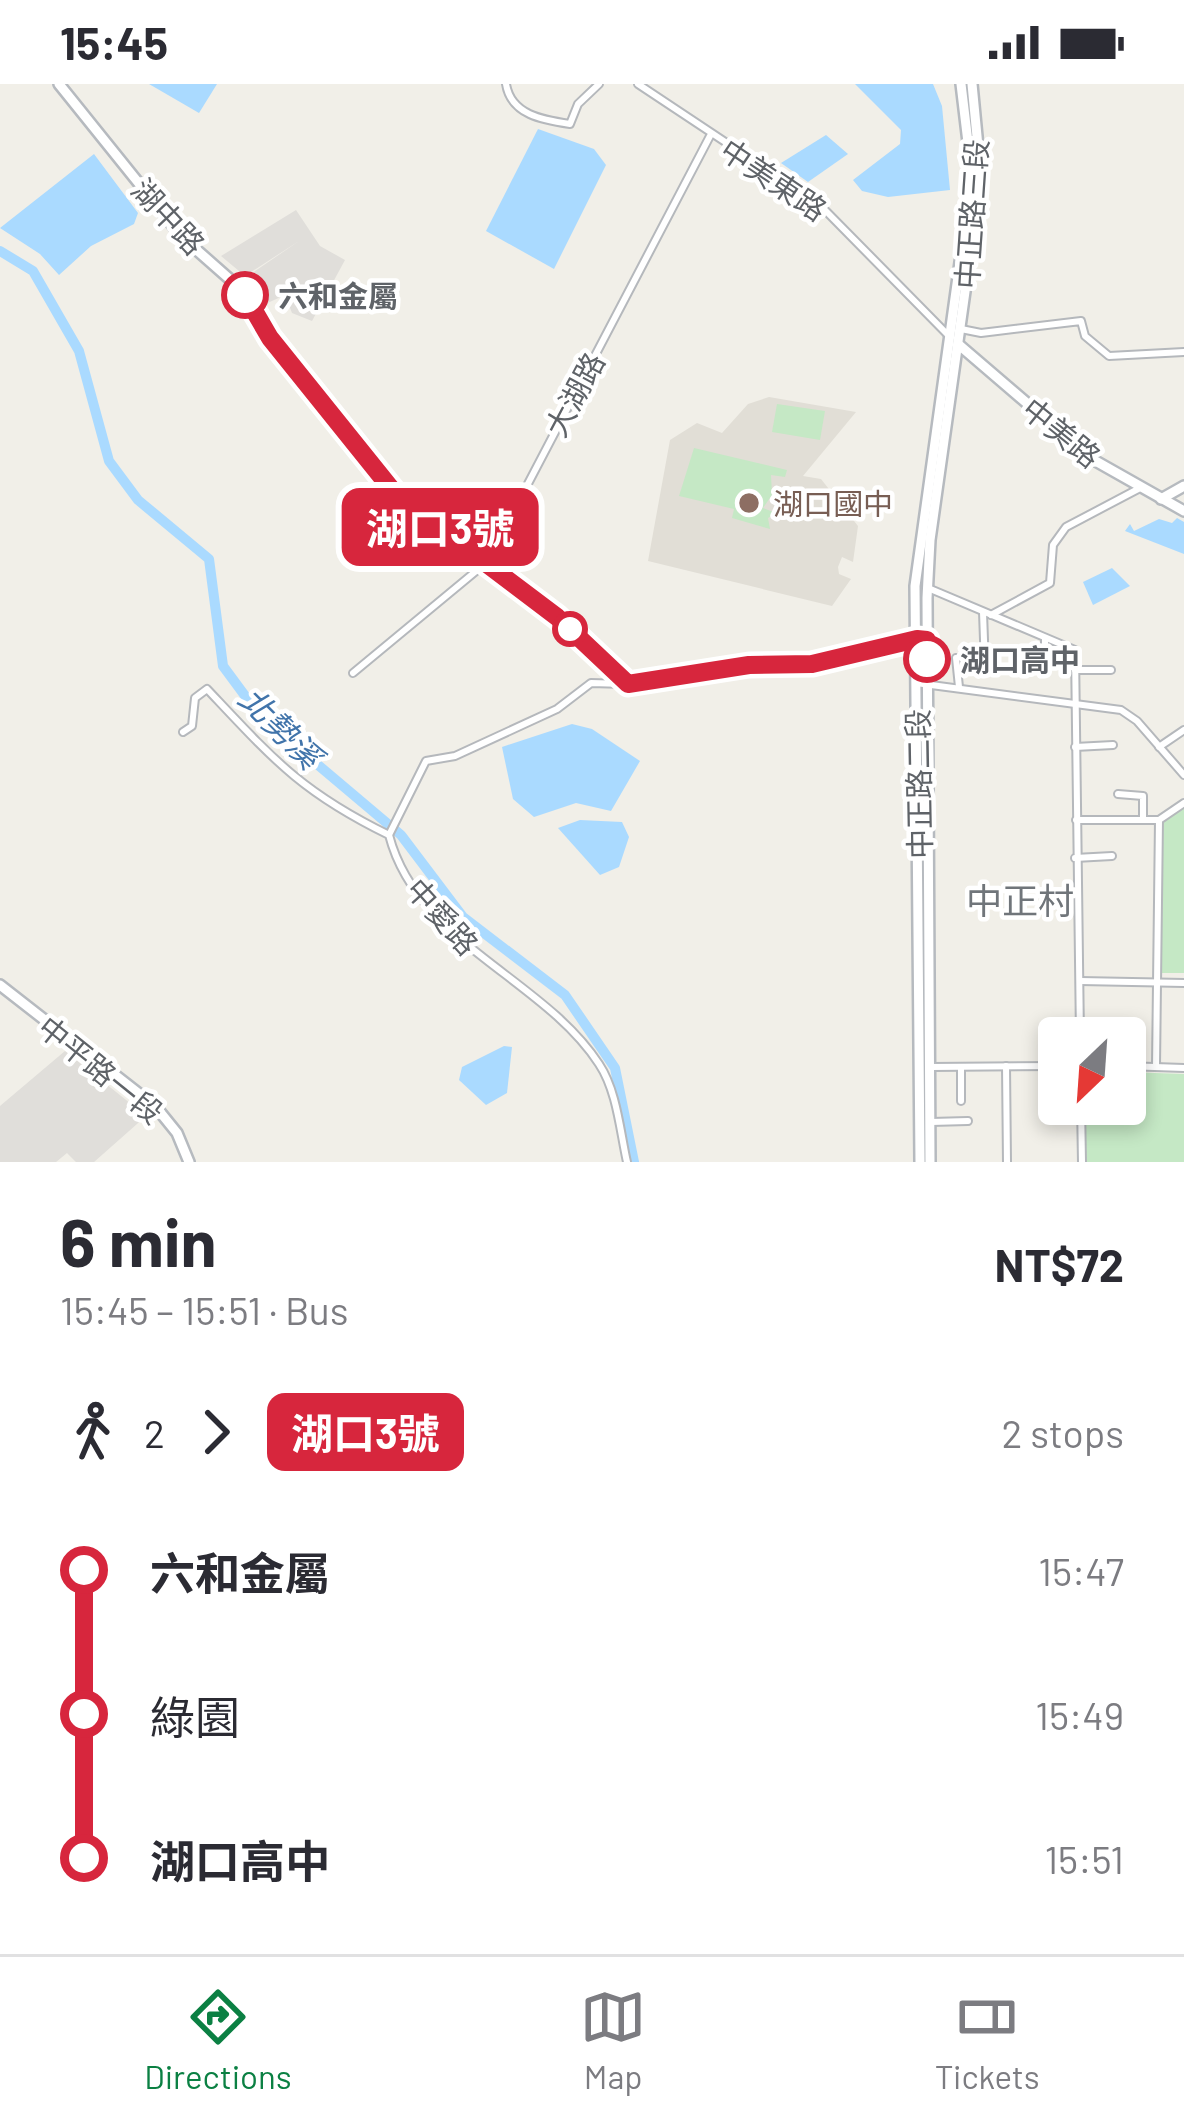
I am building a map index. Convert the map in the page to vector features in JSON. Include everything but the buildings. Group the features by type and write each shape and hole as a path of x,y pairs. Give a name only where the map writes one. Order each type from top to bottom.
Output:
{"main road":[{"name":"湖中路","path":"59,84 182,237 242,290 270,338 397,496 487,562 628,684"},
{"name":"中正路三段","path":"954,340 972,176 961,84"},
{"name":"中正路三段","path":"954,340 961,329 981,178 972,84"},
{"name":"中美路","path":"954,340 1092,459 1184,512"},
{"name":"中正路二段","path":"922,639 954,340"},
{"name":"中正路二段","path":"920,1162 926,1067 920,527 954,340"},
{"path":"1161,499 1184,486"},
{"path":"628,684 749,665 812,664 922,639"},
{"name":"中平路一段","path":"0,986 156,1108 189,1162"},
{"name":"中正路二段","path":"926,1067 930,1162"},
{"path":"178,1162 184,1149"}],"street":[{"path":"506,84 513,104 526,112 571,124 578,104 599,84"},
{"name":"中美東路","path":"638,84 820,205 954,340"},
{"name":"大湖路","path":"353,674 487,562 710,136"},
{"path":"961,329 980,333 1081,321 1085,335 1109,356 1184,352"},
{"path":"987,614 1050,584 1053,545 1066,527 1140,488"},
{"path":"928,588 1075,650 1080,1017"},
{"path":"985,668 987,614"},
{"path":"1045,638 1045,666"},
{"path":"956,658 959,686"},
{"path":"1075,670 1111,670"},
{"path":"183,733 192,726 195,698 207,689 290,777 350,820 389,835 427,761 455,756 557,709 592,683 628,684"},
{"path":"922,683 1075,700 1121,710 1184,775"},
{"path":"1159,746 1184,730"},
{"path":"1075,747 1113,745"},
{"path":"1118,794 1143,796 1143,820"},
{"path":"1076,820 1159,820 1184,803"},
{"path":"1156,1066 1159,820"},
{"name":"中愛路","path":"389,835 409,882 472,952 552,1014 599,1063 627,1162"},
{"path":"1075,858 1112,856"},
{"path":"1080,981 1184,983"},
{"path":"1006,1066 1007,1162"},
{"path":"926,1067 1038,1066"},
{"path":"1146,1066 1184,1068"},
{"path":"961,1067 961,1101"},
{"path":"931,1122 968,1121"},
{"path":"1081,1125 1082,1162"}],"shaded area":[{"path":"296,210 320,246 345,260 312,321 292,313 285,295 261,306 245,278 299,241 245,276 221,256"},
{"name":"湖口國中","path":"769,397 856,412 803,476 821,479 858,526 853,562 842,557 838,567 839,574 851,579 832,606 648,561 670,440 697,423 722,433 748,404"},
{"path":"65,1051 146,1116 94,1162 76,1162 67,1153 56,1162 0,1162 0,1106"}],"green space":[{"path":"777,404 825,411 820,440 772,432"},
{"path":"694,448 787,470 785,477 771,475 772,495 763,508 776,513 768,518 770,529 732,518 734,509 679,496"},
{"path":"1184,806 1184,973 1161,973 1163,821"},
{"path":"1146,1073 1184,1074 1184,1162 1085,1162 1085,1125 1146,1125"}],"water":[{"path":"149,84 217,84 199,113"},
{"path":"855,84 933,84 942,106 950,190 888,197 862,191 853,180 900,144 901,130"},
{"path":"538,129 594,149 606,165 554,269 486,231"},
{"path":"826,135 848,154 808,182 781,163"},
{"path":"94,154 138,213 134,224 91,246 59,275 40,254 0,228"},
{"path":"1177,518 1184,522 1184,554 1125,531 1130,524 1134,531 1159,519 1172,523"},
{"path":"1112,568 1130,586 1093,605 1083,582"},
{"path":"572,724 592,729 640,761 611,811 576,803 534,817 513,799 502,747"},
{"path":"580,820 622,822 629,837 619,867 600,875 558,828"},
{"path":"504,1046 512,1047 507,1093 486,1105 459,1080 462,1067"}],"waterway":[{"name":"北勢溪","path":"0,251 33,271 79,351 109,461 138,500 209,559 223,666 260,716 401,835 463,917 565,995 615,1068 634,1162"}],"bus line":[{"name":"湖口3號","path":"245,295 270,338 397,496 557,617 628,684 749,665 812,664 917,639 927,640 927,659"}],"place":[{"name":"六和金屬","path":"245,295"},
{"name":"湖口國中","path":"749,503"},
{"name":"湖口高中","path":"927,659"}],"district":[{"name":"中正村","path":"1020,899"}]}
